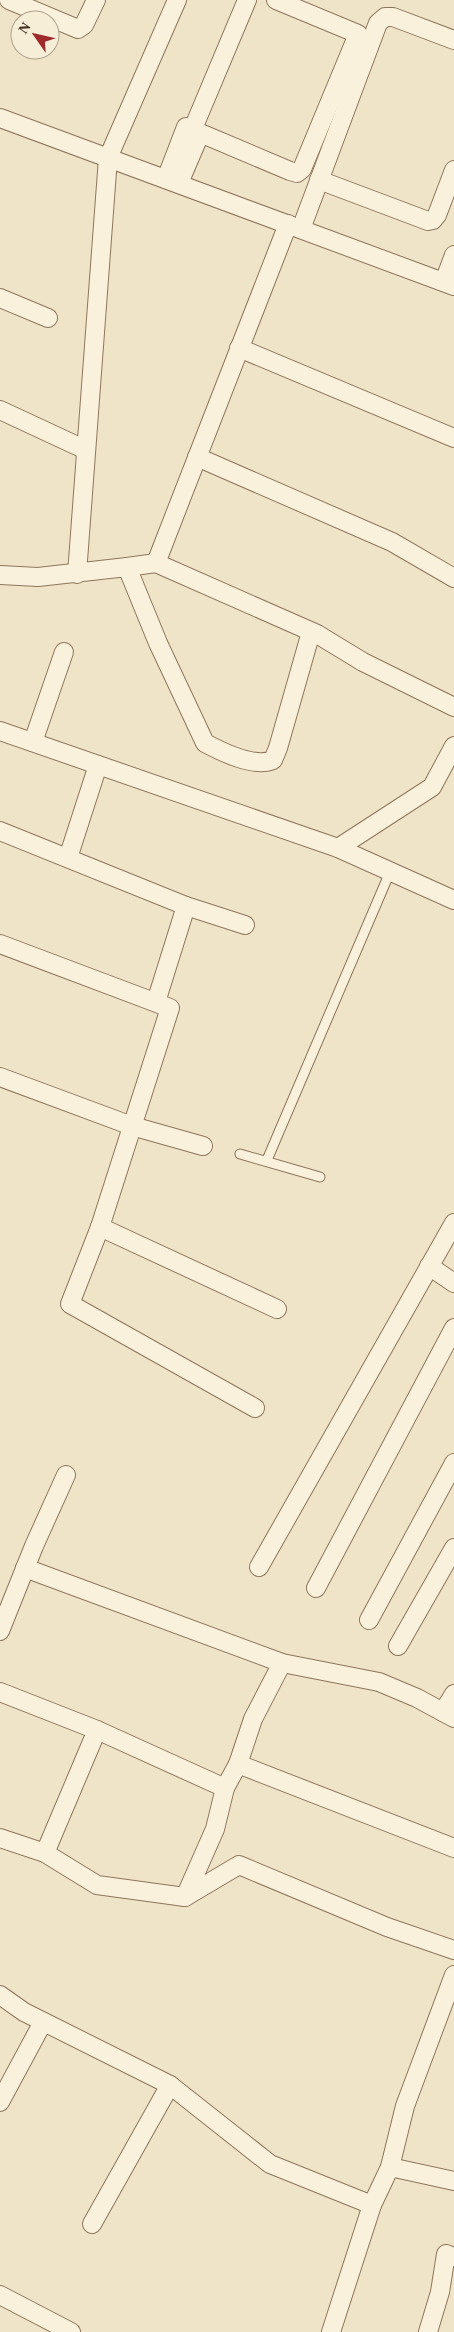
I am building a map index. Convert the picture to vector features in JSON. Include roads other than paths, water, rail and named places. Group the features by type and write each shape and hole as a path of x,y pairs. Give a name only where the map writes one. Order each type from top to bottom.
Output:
{"street":[{"path":"9,0 78,29 84,25 96,0"},
{"path":"77,574 108,158 177,0"},
{"path":"173,181 247,0"},
{"path":"193,131 290,171 297,173 302,169 358,34 276,0"},
{"path":"156,563 239,348 294,227 319,180 378,23 385,17 392,17 454,40"},
{"path":"0,118 449,284 454,255"},
{"path":"319,180 428,221 433,220 437,215 454,170"},
{"path":"0,298 48,318"},
{"path":"239,348 454,438"},
{"path":"0,410 86,450"},
{"path":"197,457 392,542 454,578"},
{"path":"0,575 38,577 77,574 156,563 311,632 363,662 454,707"},
{"path":"127,567 158,643 205,743 236,756 264,764 273,760 311,632"},
{"path":"33,742 64,652"},
{"path":"0,731 338,848 454,900"},
{"path":"338,848 432,787 454,746"},
{"path":"68,858 98,764"},
{"path":"0,831 186,906 245,925"},
{"path":"156,1002 186,906"},
{"path":"0,944 170,1008 100,1226 70,1304 256,1408"},
{"path":"0,1077 132,1126 203,1146"},
{"path":"260,1567 454,1223"},
{"path":"100,1226 277,1309"},
{"path":"429,1266 454,1283"},
{"path":"316,1588 454,1328"},
{"path":"369,1620 454,1463"},
{"path":"0,1631 25,1568 66,1475"},
{"path":"398,1646 454,1548"},
{"path":"25,1568 282,1663 379,1682 417,1698 448,1715 454,1694"},
{"path":"185,1897 215,1829 225,1788 238,1764 253,1719 282,1663"},
{"path":"0,1692 96,1730 225,1788"},
{"path":"46,1853 96,1730"},
{"path":"238,1764 454,1848"},
{"path":"0,1838 46,1853 97,1885 185,1897 239,1865 388,1927 454,1950"},
{"path":"331,2332 372,2205 390,2167 406,2106 448,2007 454,1975"},
{"path":"0,1995 42,2022 170,2085 270,2164 372,2205"},
{"path":"0,2102 42,2022"},
{"path":"92,2224 170,2085"},
{"path":"390,2167 454,2181"},
{"path":"428,2332 440,2292 446,2254 454,2257"},
{"path":"0,2295 71,2332"}],"lane":[{"path":"266,1160 390,872"},
{"path":"240,1154 320,1177"}]}
